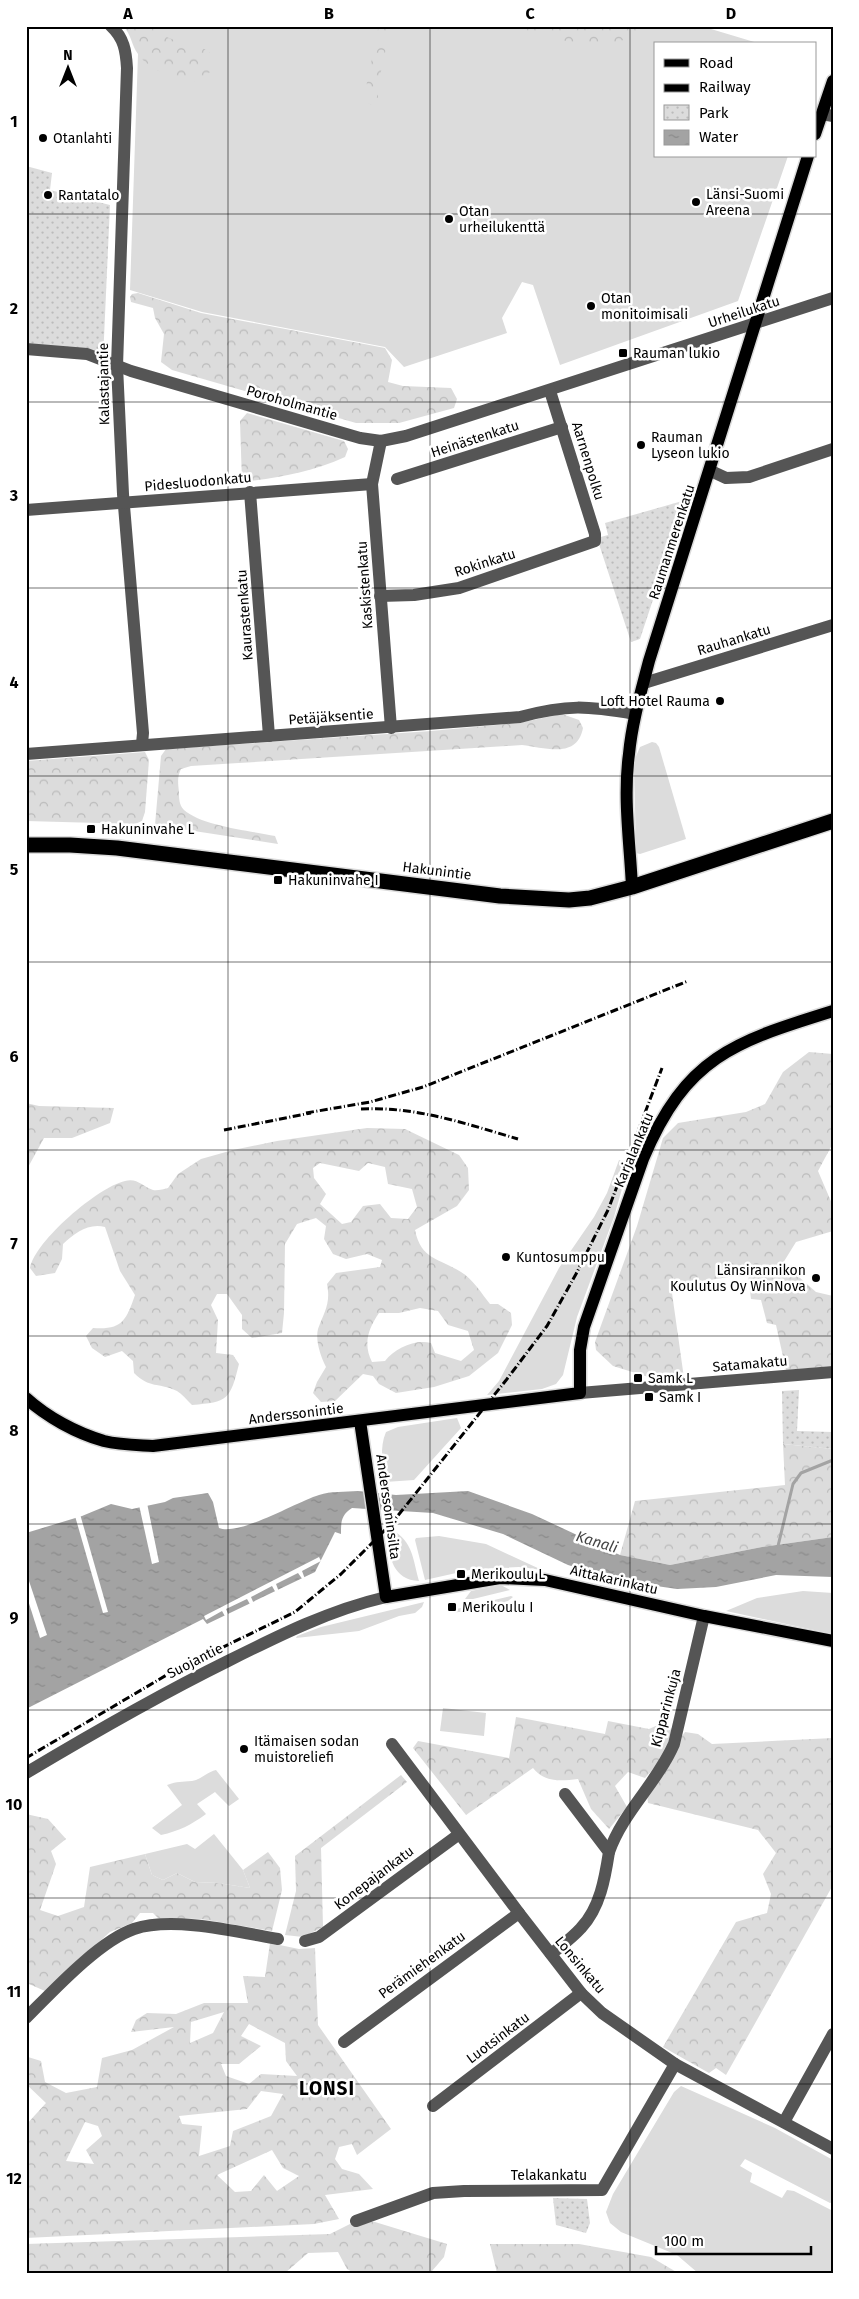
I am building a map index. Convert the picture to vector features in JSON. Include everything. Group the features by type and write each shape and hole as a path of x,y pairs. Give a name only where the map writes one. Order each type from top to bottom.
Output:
{"highway":[{"name":"Hakunintie","path":"26,845 117,848 540,900 590,898 632,887 833,821"}],"main road":[{"path":"816,132 827,115 833,81"},
{"name":"Raumanmerenkatu","path":"632,887 627,787 628,755 635,714 807,158"},
{"name":"Karjalankatu","path":"580,1393 580,1350 584,1327 643,1159 651,1140 676,1096 689,1080 708,1063 738,1044 774,1029 833,1010"},
{"name":"Anderssonintie","path":"26,1398 65,1425 104,1441 153,1446 580,1393"},
{"name":"Anderssoninsilta","path":"360,1421 386,1597"},
{"name":"Aittakarinkatu","path":"386,1597 482,1580 520,1578 545,1580 704,1616 833,1641"}],"street":[{"name":"Kalastajantie","path":"111,26 121,38 126,51 127,68 117,366 124,503 143,733 142,744"},
{"name":"Urheilukatu","path":"550,391 833,298"},
{"name":"Poroholmantie","path":"26,349 87,354 117,366 271,414 360,438 381,441 406,436 550,391"},
{"name":"Aarnenpolku","path":"550,391 595,534 594,542"},
{"name":"Heinästenkatu","path":"397,479 562,427"},
{"name":"Kaskistenkatu","path":"381,441 372,484 391,728"},
{"path":"711,471 726,478 748,477 833,449"},
{"name":"Pidesluodonkatu","path":"26,510 372,484"},
{"name":"Kaurastenkatu","path":"250,492 269,736"},
{"name":"Rokinkatu","path":"380,596 414,595 459,588 594,542"},
{"name":"Rauhankatu","path":"644,683 833,625"},
{"name":"Petäjäksentie","path":"26,754 520,717 551,708 575,706 635,714"},
{"name":"Satamakatu","path":"580,1393 833,1372"},
{"name":"Suojantie","path":"26,1773 154,1698 276,1637 352,1605 386,1597"},
{"name":"Kipparinkuja","path":"551,1954 581,1929 592,1914 605,1878 609,1852 616,1833 666,1761 674,1744 704,1616"},
{"name":"Lonsinkatu","path":"392,1744 458,1834 551,1954 582,1993 602,2013 674,2064 833,2149"},
{"path":"564,1794 609,1852"},
{"name":"Konepajankatu","path":"305,1941 319,1938 458,1834"},
{"name":"Perämiehenkatu","path":"344,2042 519,1913"},
{"path":"26,2018 95,1952 134,1929 151,1925 201,1926 278,1938"},
{"name":"Luotsinkatu","path":"433,2106 582,1993"},
{"path":"784,2122 833,2034"},
{"name":"Telakankatu","path":"356,2222 433,2193 602,2190 674,2064"}],"green space":[{"path":"123,26 155,26 168,38 202,48 215,57 210,72 199,82 157,70 138,54"},
{"name":"Otan urheilukenttä","path":"145,26 701,26 754,42 654,42 654,158 787,158 738,301 560,365 533,285 522,282 502,318 507,333 404,367 385,347 202,312 130,290 138,54"},
{"path":"376,26 391,26 378,85 378,98 373,105 366,103 365,92 378,29"},
{"path":"499,26 638,26 638,31 631,38 593,48 524,30"},
{"path":"26,166 52,173 50,190 110,205 103,360 26,349"},
{"path":"138,293 201,313 385,348 392,360 388,382 403,386 451,388 457,399 454,408 399,423 356,423 172,370 161,362 164,334 155,318 153,308 131,302 130,297 132,294"},
{"path":"247,413 344,441 348,449 345,457 295,474 242,482 240,421"},
{"path":"686,500 640,639 631,642 597,538 608,535 605,523"},
{"path":"562,714 579,720 583,728 580,738 567,748 550,749 522,745 191,766 181,769 178,780 179,797 180,804 184,810 192,816 214,824 275,836 278,844 155,825 161,756 166,749 431,731 519,723"},
{"path":"652,742 656,743 659,747 686,839 640,854 636,853 634,761 640,747"},
{"path":"145,752 149,760 145,812 142,821 135,824 26,821 26,761"},
{"path":"809,1052 833,1054 833,1143 818,1171 833,1206 833,1231 796,1242 783,1263 816,1292 833,1296 833,1366 786,1370 776,1325 767,1323 761,1300 751,1299 748,1274 671,1286 684,1378 658,1380 613,1366 596,1350 595,1342 637,1226 663,1138 678,1123 746,1112 765,1104 783,1072"},
{"path":"26,1103 39,1106 114,1108 110,1123 72,1138 44,1138 26,1171"},
{"path":"367,1128 405,1129 459,1155 468,1168 469,1190 457,1206 415,1230 418,1240 426,1253 469,1278 490,1304 498,1304 511,1313 512,1325 498,1353 469,1376 434,1387 396,1393 379,1384 373,1376 363,1374 335,1401 321,1402 313,1393 326,1367 319,1349 317,1334 327,1303 327,1284 336,1273 380,1267 382,1260 367,1254 346,1259 333,1254 324,1239 326,1226 316,1218 297,1224 285,1244 282,1333 252,1338 242,1329 242,1315 227,1294 217,1294 211,1305 218,1320 216,1353 233,1355 239,1364 233,1385 226,1397 213,1402 192,1405 177,1391 140,1378 134,1373 133,1361 122,1351 105,1357 92,1348 86,1336 93,1328 111,1327 121,1322 129,1311 135,1295 120,1271 105,1227 93,1226 87,1228 63,1244 62,1259 55,1273 36,1276 30,1268 34,1257 55,1230 84,1204 113,1185 129,1180 136,1181 153,1190 168,1188 178,1174 201,1159 277,1141","holes":["320,1163 359,1171 368,1163 385,1167 388,1184 412,1189 417,1207 408,1219 391,1218 380,1204 363,1206 351,1222 342,1224 320,1204 326,1194 314,1178 313,1168","420,1308 438,1311 448,1325 468,1331 474,1350 461,1361 435,1353 431,1343 418,1342 394,1352 385,1361 372,1362 367,1343 372,1325 379,1313 399,1313"]},
{"path":"619,1160 629,1164 614,1217 577,1317 563,1375 556,1384 542,1389 487,1395 499,1381 559,1268 594,1217 607,1193"},
{"path":"799,1390 797,1431 833,1432 833,1449 783,1444 782,1391"},
{"path":"457,1418 461,1428 414,1480 385,1482 382,1450 386,1432 398,1427"},
{"path":"783,1444 833,1449 833,1537 762,1547 670,1565 620,1555 635,1501 785,1485"},
{"path":"392,1530 399,1534 408,1545 419,1581 410,1580 403,1576 394,1566 389,1551 387,1535"},
{"path":"439,1536 486,1544 542,1570 519,1567 474,1569 425,1580 415,1540 416,1538"},
{"path":"501,1585 510,1590 473,1599 465,1599 471,1591"},
{"path":"803,1591 833,1593 833,1634 726,1611 757,1598"},
{"path":"513,1597 507,1602 492,1607 452,1613 448,1611"},
{"path":"424,1602 422,1607 415,1613 399,1616 359,1631 296,1638 321,1627"},
{"path":"443,1708 486,1713 484,1736 440,1731"},
{"path":"516,1717 605,1734 608,1721 649,1729 658,1725 674,1729 663,1758 645,1778 628,1772 615,1786 627,1807 609,1829 591,1809 578,1779 548,1779 533,1768 466,1815 413,1748 418,1741 509,1758"},
{"path":"685,1732 698,1734 712,1744 833,1738 833,1885 726,2075 716,2068 709,2073 663,2047 736,1922 767,1913 771,1894 763,1874 776,1853 758,1830 648,1803 647,1794 670,1765 679,1740"},
{"path":"216,1770 239,1799 229,1806 215,1792 197,1804 206,1814 190,1824 174,1832 161,1835 152,1828 182,1805 167,1785 195,1780"},
{"path":"401,1775 407,1782 321,1848 323,1927 303,1937 285,1935 296,1891 295,1856"},
{"path":"26,1814 48,1819 66,1839 51,1851 56,1864 40,1910 58,1916 84,1907 90,1867 145,1854 152,1875 163,1880 177,1873 195,1882 218,1883 250,1888 243,1870 268,1852 280,1868 282,1890 272,1931 201,1919 158,1918 153,1913 140,1913 132,1923 110,1932 45,1991 29,1984 26,1986"},
{"path":"214,1834 243,1870 250,1888 218,1883 195,1882 177,1873 163,1880 152,1875 145,1854 187,1844 195,1849"},
{"path":"270,1943 299,1949 315,1948 318,2025 391,2129 357,2155 352,2144 339,2147 335,2159 342,2169 359,2174 373,2189 325,2195 339,2219 314,2224 26,2238 26,2125 46,2103 26,2084 26,2048 28,2057 41,2061 45,2082 66,2093 97,2087 102,2058 132,2050 174,2027 131,2032 136,2020 147,2013 176,2014 204,2003 248,2003 243,1976 265,1977","holes":["224,2012 213,2033 190,2043 191,2022","249,2024 285,2043 286,2061 297,2076 261,2074 249,2084 226,2076 221,2064 239,2064 261,2046 241,2036","261,2091 283,2094 271,2116 233,2131 230,2146 199,2156 202,2126 182,2124 179,2116 247,2109","85,2122 98,2126 102,2136 86,2150 94,2164 66,2161","272,2150 283,2168 299,2176 277,2191 264,2175 251,2191 235,2192 217,2175"]},
{"path":"681,2086 775,2128 833,2160 833,2202 830,2203 745,2159 740,2166 752,2173 750,2182 782,2198 787,2190 794,2191 833,2211 833,2273 698,2273 677,2255 621,2232 610,2223 606,2212 613,2194 674,2092"},
{"path":"553,2198 587,2199 590,2223 586,2233 556,2225"},
{"path":"358,2220 375,2222 447,2244 444,2257 432,2271 434,2273 354,2273 347,2269 338,2252 308,2253 285,2273 26,2273 26,2244 330,2234"},
{"path":"490,2244 579,2244 651,2257 678,2273 497,2273"}],"water":[{"path":"358,1491 396,1495 468,1491 532,1514 620,1555 670,1565 762,1547 833,1537 833,1577 776,1575 716,1587 677,1589 622,1581 568,1565 503,1534 433,1513 352,1508 342,1519 341,1534 335,1532 315,1572 207,1624 203,1619 26,1709 26,1533 82,1516 111,1504 132,1509 165,1502 173,1498 208,1493 213,1502 219,1528 228,1529 254,1523 319,1495 333,1492"}],"pier":[{"path":"147,1503 159,1562 152,1564 139,1505"},
{"path":"80,1514 108,1612 103,1613 75,1516"},
{"path":"319,1557 321,1561 302,1571 305,1579 303,1580 298,1573 276,1584 279,1592 276,1593 272,1586 251,1597 254,1604 251,1606 247,1599 226,1609 229,1616 226,1618 222,1611 206,1620 204,1616"},
{"path":"26,1572 47,1635 40,1638 26,1594"}],"waterway":[{"path":"778,1546 793,1484 801,1473 833,1460"}],"railway":[{"path":"306,1113 370,1102 423,1087 688,981"},
{"path":"26,1758 170,1673 295,1612 341,1574 392,1523 547,1326 608,1210 662,1068"},
{"path":"361,1109 401,1110 421,1113 518,1139"},
{"path":"224,1130 311,1113"}],"place":[{"name":"Otanlahti","path":"43,138"},
{"name":"Rantatalo","path":"48,195"},
{"name":"Länsi-Suomi Areena","path":"696,202"},
{"name":"Otan urheilukenttä","path":"449,219"},
{"name":"Otan monitoimisali","path":"591,306"},
{"name":"Rauman lukio","path":"623,353"},
{"name":"Rauman Lyseon lukio","path":"641,445"},
{"name":"Loft Hotel Rauma","path":"720,701"},
{"name":"Hakuninvahe L","path":"91,829"},
{"name":"Hakuninvahe I","path":"278,880"},
{"name":"Kuntosumppu","path":"506,1257"},
{"name":"Länsirannikon Koulutus Oy WinNova","path":"816,1278"},
{"name":"Samk L","path":"638,1378"},
{"name":"Samk I","path":"649,1397"},
{"name":"Merikoulu L","path":"461,1574"},
{"name":"Merikoulu I","path":"452,1607"},
{"name":"Itämaisen sodan muistoreliefi","path":"244,1749"}],"district":[{"name":"LONSI","path":"327,2088"}],"water label":[{"name":"Kanali","path":"597,1542"}]}
